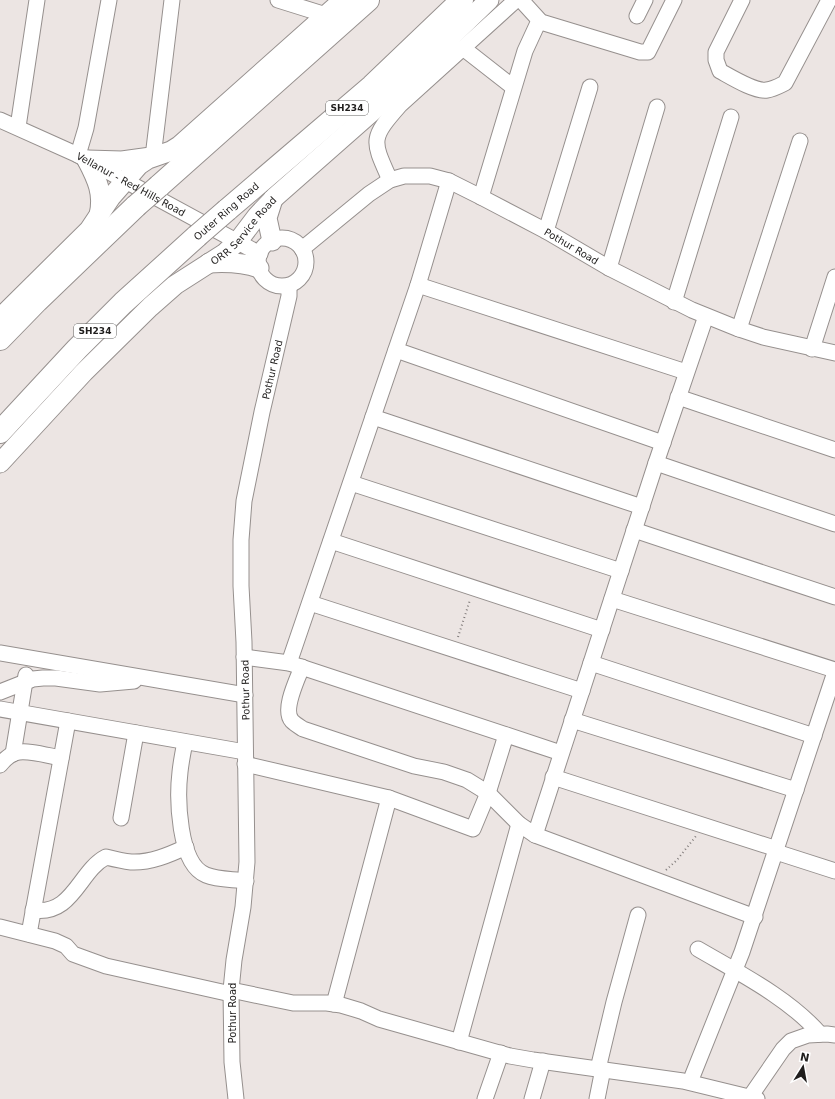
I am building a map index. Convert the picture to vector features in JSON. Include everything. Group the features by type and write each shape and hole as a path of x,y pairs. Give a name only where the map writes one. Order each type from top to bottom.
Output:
{"highway":[{"path":"0,339 37,301 136,206 368,0"},
{"name":"Outer Ring Road","path":"0,432 77,349 123,303 197,236 372,86 462,0"}],"main road":[{"path":"82,158 122,161 153,157 171,151 188,138 343,0"},
{"name":"ORR Service Road","path":"5,458 84,372 150,307 175,285 225,253 238,241 273,199 392,94 489,0"},
{"path":"0,318 73,247 88,230 111,197 139,165 153,157"},
{"path":"82,158 96,177 100,191 101,204 98,215"},
{"path":"209,263 233,262 247,264 264,254 268,218 273,199"}],"street":[{"path":"18,128 37,0"},
{"path":"82,158 109,0"},
{"path":"153,157 172,0"},
{"path":"278,0 326,15"},
{"path":"390,180 378,154 376,143 379,131 400,105 516,0"},
{"path":"521,0 541,22 640,52 648,52 674,0"},
{"path":"637,16 644,0"},
{"path":"742,0 716,52 716,60 720,71 756,89 766,91 785,83 829,0"},
{"path":"481,198 524,51 537,25 541,22"},
{"path":"463,48 513,87"},
{"path":"546,231 590,88"},
{"path":"609,268 657,107"},
{"path":"674,302 731,118"},
{"name":"Vellanur - Red Hills Road","path":"0,120 82,158 264,254"},
{"path":"739,329 800,141"},
{"name":"Pothur Road","path":"302,249 369,194 390,180 404,176 430,176 449,181 546,231 609,268 674,302 706,316 739,329 778,341 835,353"},
{"path":"449,181 418,285 310,603 296,665 288,712 292,721 303,729 414,766 456,775 476,784 488,793 519,824 535,836 755,917"},
{"path":"283,238 294,241 302,249 306,260 305,271 298,281 289,286 277,286 267,281 261,273 264,254 283,238"},
{"path":"812,349 835,277"},
{"path":"418,285 686,372"},
{"name":"Pothur Road","path":"236,1099 232,1062 231,992 234,960 243,908 247,862 241,540 244,501 262,412 288,303 290,290 289,286"},
{"path":"535,836 656,463 706,316"},
{"path":"396,350 663,443"},
{"path":"678,397 835,450"},
{"path":"373,417 642,507"},
{"path":"656,463 835,524"},
{"path":"351,483 621,571"},
{"path":"634,530 835,597"},
{"path":"331,541 602,630"},
{"path":"612,599 835,671 755,917 690,1082"},
{"path":"310,603 582,691"},
{"path":"0,653 244,695"},
{"path":"244,657 296,665 561,753"},
{"path":"13,754 29,658"},
{"path":"591,663 814,736"},
{"path":"56,678 68,665"},
{"path":"0,692 33,679 56,678 100,684 128,682 148,678"},
{"path":"0,709 185,742 389,798 474,830 488,793 506,735"},
{"path":"572,720 796,790"},
{"path":"29,934 68,721"},
{"path":"121,818 136,733"},
{"path":"185,742 180,773 179,802 183,835 188,855 197,870 206,875 246,881"},
{"path":"0,765 17,752 61,758"},
{"path":"553,777 703,825 835,871"},
{"path":"334,1004 389,798"},
{"path":"459,1042 519,824"},
{"path":"33,910 42,912 55,908 67,899 82,883 94,866 106,857 130,862 141,862 157,859 186,847"},
{"path":"597,1099 601,1069 614,1002 638,915"},
{"path":"0,927 55,941 66,946 73,954 106,966 231,992 293,1003 334,1004 361,1011 379,1019 501,1053 542,1061 690,1082 754,1098 786,1046 791,1041 808,1035 828,1035"},
{"path":"698,949 795,1010 828,1035"},
{"path":"485,1099 501,1053"},
{"path":"532,1099 542,1061"}],"path":[{"path":"453,650 474,588"},
{"path":"654,880 677,860 703,825"}]}
